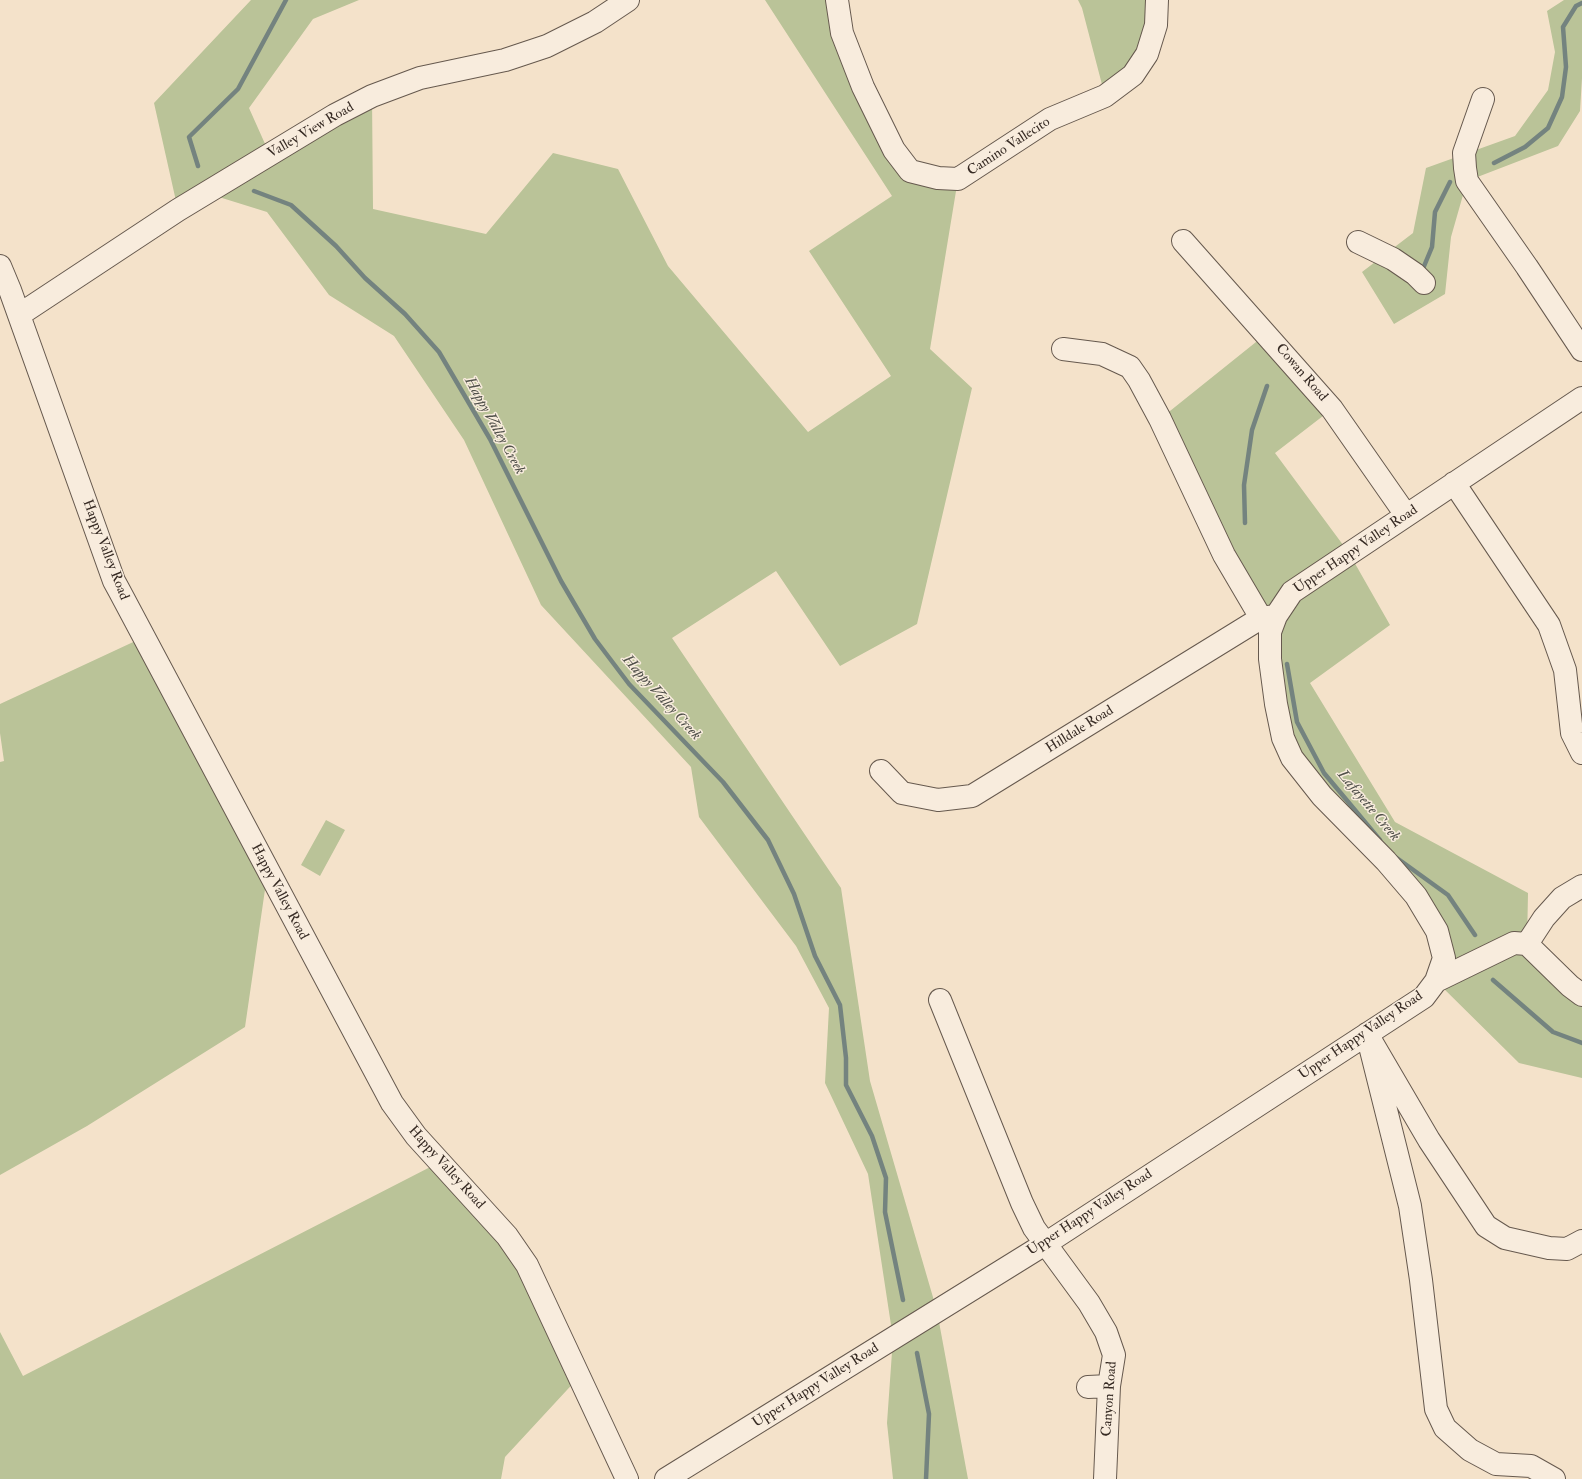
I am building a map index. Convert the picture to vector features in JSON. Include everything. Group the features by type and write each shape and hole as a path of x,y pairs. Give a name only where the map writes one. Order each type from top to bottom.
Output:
{"street":[{"name":"Valley View Road","path":"19,315 178,210 329,119 360,102 420,78 505,60 547,46 595,22 628,0"},
{"name":"Camino Vallecito","path":"836,0 842,33 863,87 894,150 910,171 938,178 958,179 1050,119 1105,96 1133,75 1147,54 1156,25 1157,0"},
{"path":"1483,99 1464,153 1467,181 1527,267 1582,350"},
{"name":"Cowan Road","path":"1183,241 1332,409 1406,515"},
{"path":"1358,242 1393,259 1420,278"},
{"name":"Happy Valley Road","path":"0,266 5,293 19,315 114,581 392,1103 416,1136 507,1236 528,1265 627,1479"},
{"path":"1063,349 1102,354 1130,367 1139,380 1160,419 1224,555 1269,617"},
{"name":"Upper Happy Valley Road","path":"666,1479 1045,1244 1424,997 1436,981 1444,958 1437,931 1416,896 1386,861 1322,796 1292,758 1283,738 1270,659 1269,617 1292,592 1582,398"},
{"path":"1454,483 1549,625 1565,670 1572,733 1582,754"},
{"name":"Hilldale Road","path":"881,772 902,793 938,800 972,796 1269,617"},
{"path":"1527,944 1544,918 1562,898 1582,886"},
{"path":"1436,981 1514,943 1527,944 1570,986 1582,995"},
{"name":"Canyon Road","path":"940,1000 1022,1203 1034,1228 1089,1303 1106,1332 1114,1355 1098,1386 1105,1479"},
{"path":"1367,1034 1429,1140 1486,1226 1505,1238 1549,1248 1567,1248 1582,1241"},
{"path":"1367,1034 1410,1206 1421,1280 1436,1409 1445,1428 1470,1450 1496,1464 1531,1466 1554,1479"}],"green space":[{"path":"251,0 359,0 313,19 249,108 270,155 372,96 373,209 486,234 553,153 618,169 668,266 808,432 891,376 809,251 892,196 765,0 837,0 903,162 958,179 930,349 972,388 917,624 840,666 776,571 672,638 841,888 870,1081 937,1311 968,1479 893,1479 887,1423 893,1338 868,1174 825,1083 829,1008 796,946 699,817 691,767 541,605 464,440 394,336 329,295 267,212 206,193 178,210 154,103"},
{"path":"1078,0 1157,0 1156,25 1105,96 1082,8"},
{"path":"1564,0 1582,0 1582,78 1580,111 1558,146 1467,181 1451,237 1445,294 1394,324 1362,272 1413,233 1426,168 1515,136 1548,90 1555,52 1547,11"},
{"path":"1266,334 1332,409 1275,453 1349,553 1390,625 1310,683 1395,822 1528,893 1527,944 1582,995 1582,1078 1519,1063 1436,981 1437,931 1292,758 1261,618 1160,419"},
{"path":"144,637 268,869 245,1027 87,1126 0,1175 0,762 4,761 0,733 0,704"},
{"path":"326,820 345,830 320,876 301,865"},
{"path":"440,1162 483,1210 579,1377 505,1457 501,1479 0,1479 0,1332 23,1376"}],"waterway":[{"name":"Happy Valley Creek","path":"198,166 189,137 238,89 286,0"},
{"name":"Lafayette Creek","path":"1494,163 1525,147 1548,128 1562,97 1566,67 1563,27 1576,6 1582,3"},
{"name":"Lafayette Creek","path":"1422,271 1432,247 1435,212 1450,182"},
{"name":"Happy Valley Creek","path":"254,191 291,205 336,246 365,278 405,314 439,352 490,439 561,581 595,639 629,684 723,782 768,840 794,894 815,956 840,1005 846,1058 846,1085 872,1136 886,1178 885,1212 903,1300"},
{"name":"Lafayette Creek","path":"1245,523 1244,485 1252,430 1267,386"},
{"name":"Lafayette Creek","path":"1287,664 1297,722 1324,773 1380,840"},
{"name":"Lafayette Creek","path":"1394,856 1448,895 1475,935"},
{"name":"Lafayette Creek","path":"1493,980 1553,1032 1582,1043"},
{"name":"Happy Valley Creek","path":"917,1353 929,1414 926,1479"}]}
